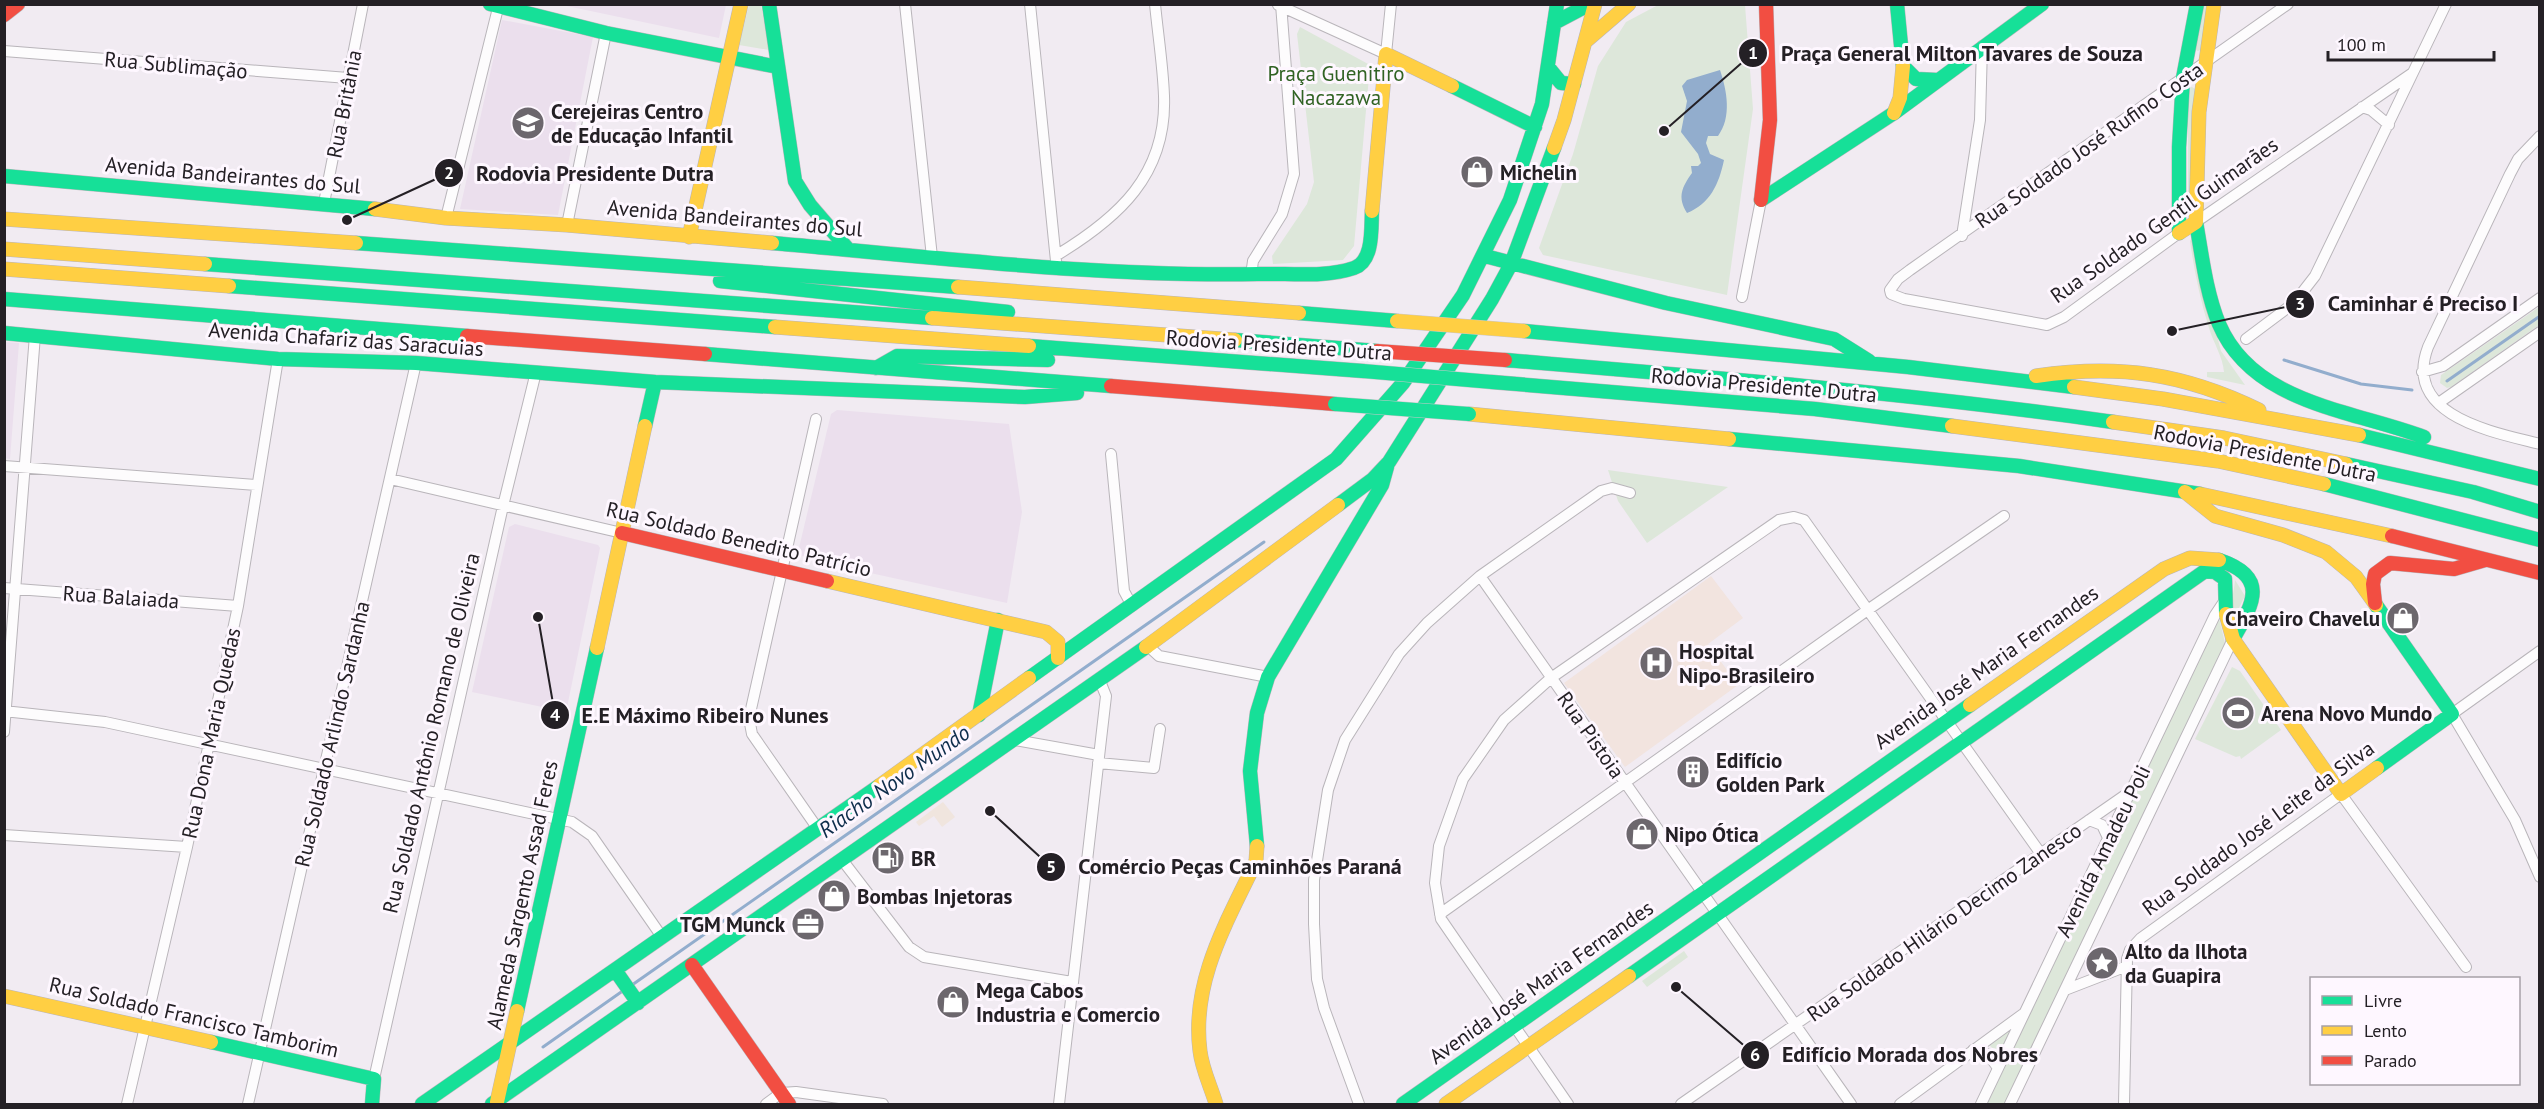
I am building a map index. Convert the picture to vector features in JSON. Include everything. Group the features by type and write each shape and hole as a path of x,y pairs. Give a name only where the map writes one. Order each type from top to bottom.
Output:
{"main road":[{"path":"4,15 18,4"},
{"path":"689,237 741,4"},
{"path":"769,4 795,181 810,205 847,248"},
{"path":"422,1104 617,974 662,937 979,715 1336,459 1371,423 1467,289 1498,232 1535,127 1548,67 1557,4"},
{"path":"1554,23 1590,4"},
{"path":"496,1100 636,1000 692,965 1100,681 1373,479 1389,462 1492,299 1511,264 1575,84 1595,4"},
{"path":"1585,43 1629,4"},
{"path":"1761,200 1770,120 1766,4"},
{"path":"1894,113 1900,98 1903,66 1897,4"},
{"path":"1761,200 1894,113 2042,4"},
{"path":"2179,233 2179,147 2184,78 2197,4"},
{"path":"2214,4 2202,65 2197,116 2196,222 2214,311 2228,343 2246,366 2279,389 2304,401 2418,435 2434,442 2442,451"},
{"path":"496,5 606,33 778,67"},
{"path":"1386,54 1535,127 1540,139 1532,167 1540,185"},
{"name":"Avenida Bandeirantes do Sul","path":"4,176 324,204 446,218 567,225 932,257 1056,261 1201,275 1329,272 1355,268 1363,261 1369,249 1386,54"},
{"path":"1903,66 1916,79 1937,80"},
{"path":"1548,67 1561,83 1575,84"},
{"name":"Rodovia Presidente Dutra","path":"4,219 614,261 1397,321 1873,363 2019,379 2271,417 2442,451 2540,479"},
{"name":"Rua Soldado Gentil Guimarães","path":"2179,233 2196,222"},
{"name":"Rodovia Presidente Dutra","path":"4,249 1505,360 1819,387 2005,407 2224,438 2473,492 2540,512"},
{"path":"1485,256 1666,303 1834,339 1873,363"},
{"path":"614,261 642,273 1064,318 1088,330"},
{"name":"Rodovia Presidente Dutra","path":"4,269 1363,372 1815,409 2218,461 2349,489 2540,540"},
{"path":"4,299 1469,414 2019,465 2184,491 2343,524 2540,573"},
{"name":"Avenida Chafariz das Saracuias","path":"4,333 278,359 416,363 655,382 1025,396 1070,394 1098,385"},
{"path":"876,368 897,356 1066,361 1090,352"},
{"path":"2019,379 2074,369 2113,368 2193,381 2232,395 2271,417"},
{"name":"Alameda Sargento Assad Feres","path":"496,1100 512,1042 655,382"},
{"path":"1216,1104 1200,1052 1200,993 1216,946 1256,861 1258,835 1251,754 1257,713 1268,677 1382,484 1389,462"},
{"path":"2184,491 2215,516 2283,535 2326,552 2356,577 2452,714"},
{"name":"Rua Soldado Benedito Patrício","path":"622,533 1055,635 1060,643 1059,658"},
{"name":"Avenida José Maria Fernandes","path":"1403,1104 2164,569 2191,557 2204,557 2218,559 2247,575 2253,583 2254,596 2234,639"},
{"path":"2376,604 2372,582 2374,573 2380,566 2390,563 2454,568 2486,560"},
{"path":"2164,569 2177,588"},
{"path":"1446,1104 2177,588 2205,571 2215,571 2225,578 2229,587 2227,621 2234,639 2341,794"},
{"path":"979,715 998,620"},
{"name":"Rua Soldado José Leite da Silva","path":"2341,794 2452,714"},
{"path":"692,965 785,1099"},
{"path":"617,974 636,1000"},
{"name":"Rua Soldado Francisco Tamborim","path":"4,996 374,1079"},
{"name":"Rua Soldado Antônio Romano de Oliveira","path":"372,1104 374,1079"}],"street":[{"name":"Rua Britânia","path":"324,204 363,4"},
{"path":"905,4 932,257"},
{"path":"1030,4 1056,261"},
{"path":"1056,261 1090,236 1133,197 1153,158 1163,117 1164,97 1155,4"},
{"path":"1251,275 1252,261 1282,214 1294,174 1280,5 1386,54 1391,4"},
{"name":"Rua Soldado José Rufino Costa","path":"1891,286 2288,4"},
{"path":"2246,339 2294,303 2308,287 2389,125 2446,4"},
{"path":"446,218 496,5"},
{"path":"567,225 606,33"},
{"path":"1962,236 1980,120 1982,46"},
{"name":"Rua Sublimação","path":"4,51 348,78"},
{"name":"Rua Soldado Gentil Guimarães","path":"2196,222 2412,73"},
{"path":"2362,107 2371,110 2389,125"},
{"path":"2540,136 2518,159 2510,174 2428,347 2422,372 2426,385 2455,417 2471,426 2540,444"},
{"path":"1742,297 1761,200"},
{"name":"Rua Soldado Gentil Guimarães","path":"1891,286 1891,294 1897,298 2047,325 2064,317 2179,233"},
{"path":"2422,372 2443,366 2540,298"},
{"path":"2440,402 2540,333"},
{"path":"4,732 9,589 25,468 35,335"},
{"name":"Rua Dona Maria Quedas","path":"127,1104 187,847 238,606 278,359"},
{"name":"Rua Soldado Arlindo Sardanha","path":"248,1104 416,363"},
{"name":"Rua Soldado Antônio Romano de Oliveira","path":"374,1079 503,506 536,372"},
{"path":"816,419 750,709 750,726 752,734 818,829"},
{"path":"1111,454 1124,591 1131,606"},
{"path":"4,466 257,485"},
{"name":"Rua Soldado Benedito Patrício","path":"390,479 622,533"},
{"path":"1359,1104 1331,1032 1317,979 1314,880 1328,790 1345,740 1399,654 1441,609 1480,576 1601,491 1612,488 1630,493"},
{"path":"1440,914 1868,609 2004,516"},
{"path":"1568,1104 1447,931 1440,914 1435,864 1463,779 1504,720 1551,678 1779,520 1794,517 1804,520 2041,854"},
{"name":"Rua Pistoia","path":"1480,576 1703,893"},
{"name":"Rua Balaiada","path":"9,589 238,606"},
{"name":"Avenida Amadeu Poli","path":"1981,1104 2134,789 2215,615 2227,597"},
{"name":"Avenida Amadeu Poli","path":"2010,1104 2234,639"},
{"path":"1148,646 1159,656 1268,677"},
{"name":"Rua Soldado José Leite da Silva","path":"2452,714 2540,651"},
{"path":"1059,1104 1106,696 1100,681"},
{"path":"5,712 105,722 208,742 438,795 578,824 591,836 662,937"},
{"path":"2452,714 2515,820 2540,877"},
{"path":"1015,740 1099,759 1154,768 1160,729"},
{"name":"Rua Soldado Hilário Decimo Zanesco","path":"1681,1104 2134,789"},
{"path":"2341,794 2466,968"},
{"name":"Rua Soldado José Leite da Silva","path":"2127,966 2130,950 2135,942 2341,794"},
{"name":"Rua Soldado Hilário Decimo Zanesco","path":"2089,820 2102,825 2109,840"},
{"path":"4,835 187,847"},
{"path":"843,861 909,947 924,957 1072,982"},
{"path":"1703,893 1851,1104"},
{"path":"2065,990 2127,966 2124,1104"},
{"path":"1900,1104 2025,1012"},
{"path":"1973,1050 1988,1054 1998,1068"},
{"path":"766,1104 785,1099 796,1092 883,1104"}],"shaded area":[{"path":"562,5 726,5 719,38"},
{"name":"Cerejeiras Centro de Educação Infantil","path":"502,20 593,37 558,215 460,209"},
{"path":"4,342 19,343 10,459 4,458"},
{"path":"837,410 1009,424 1022,512 1007,603 834,565 802,556 798,552 831,414"},
{"path":"515,524 598,545 600,548 566,712 472,692 509,527"},
{"name":"Hospital Nipo-Brasileiro","path":"1711,576 1743,618 1708,644 1738,685 1625,767 1564,683"},
{"path":"943,802 955,817 942,827 934,816 919,826 916,822"}],"green space":[{"path":"749,5 761,5 769,50 739,45"},
{"path":"1658,5 1745,5 1753,109 1727,295 1543,255 1539,248 1573,154 1598,66 1626,22"},
{"path":"2203,5 2210,5 2202,49 2198,51 2194,49"},
{"name":"Praça Guenitiro Nacazawa","path":"1300,27 1370,65 1354,246 1343,260 1273,264 1272,256 1307,204 1314,182 1297,34"},
{"path":"2188,88 2195,89 2191,206 2188,205"},
{"path":"2192,238 2221,351 2245,385 2207,377 2207,372 2224,372 2200,295 2190,241"},
{"path":"2539,307 2539,325 2451,387 2447,388 2440,383 2441,375"},
{"path":"1608,470 1728,487 1647,543 1618,501"},
{"path":"2235,580 2245,596 2231,624 2230,608"},
{"path":"2219,618 2225,643 2006,1104 1987,1104"},
{"name":"Arena Novo Mundo","path":"2232,667 2240,671 2281,730 2241,759 2240,756 2236,757 2195,739"},
{"path":"1684,951 1688,957 1647,987 1642,981"},
{"path":"2011,1027 2000,1055 1989,1045"}],"water":[{"path":"1720,70 1725,86 1727,112 1718,136 1708,136 1706,143 1710,154 1724,160 1712,192 1702,204 1687,213 1682,202 1682,192 1692,173 1691,166 1698,166 1701,163 1698,154 1681,132 1687,101 1682,86 1687,80"}],"waterway":[{"path":"2447,381 2540,316"},
{"path":"2284,360 2361,384 2412,390"},
{"name":"Riacho Novo Mundo","path":"632,985 1264,542"},
{"name":"Riacho Novo Mundo","path":"543,1047 624,990"}],"traffic: fast":[{"path":"490,4 606,33 778,67"},
{"path":"769,4 795,181 810,205 847,248"},
{"path":"1029,678 1336,459 1403,383 1463,295 1510,200 1542,104 1557,4"},
{"path":"1554,23 1590,4"},
{"path":"1897,4 1903,66 1916,79 1937,80"},
{"path":"1761,200 1894,113 2042,4"},
{"path":"2179,233 2179,147 2183,78 2197,4"},
{"path":"1548,67 1561,83 1574,84"},
{"path":"1452,86 1535,127"},
{"path":"1338,505 1373,479 1389,462 1492,299 1511,264 1554,148"},
{"path":"4,176 375,209"},
{"path":"772,243 1075,269 1197,274 1319,274 1354,268 1365,259 1370,243 1372,211"},
{"path":"2196,222 2202,261 2219,324 2235,351 2255,372 2280,388 2308,400 2424,437"},
{"path":"356,243 958,287"},
{"path":"1485,256 1666,303 1834,339 1869,361"},
{"path":"205,264 932,318"},
{"path":"720,281 1008,312"},
{"path":"229,286 775,327"},
{"path":"4,299 467,336"},
{"path":"1299,313 1397,321"},
{"path":"1524,331 1908,367 2074,387"},
{"path":"4,333 278,359 416,363 655,382 645,426"},
{"path":"1235,340 1377,351"},
{"path":"1029,346 1363,371"},
{"path":"705,354 1111,386"},
{"path":"876,368 897,356 1048,360"},
{"path":"1505,360 1885,394 2113,422"},
{"path":"1363,371 1492,382"},
{"path":"655,382 1025,397 1077,393"},
{"path":"1492,382 1815,409 1952,426"},
{"path":"1335,404 1469,414"},
{"path":"2359,435 2540,479"},
{"path":"1729,439 2019,466 2200,494"},
{"path":"2346,464 2473,492 2540,512"},
{"path":"1257,846 1250,771 1257,713 1268,677 1382,485 1387,467"},
{"path":"2324,484 2540,540"},
{"path":"2219,560 2246,575 2253,593 2251,603 2233,639"},
{"path":"1629,976 2205,571 2215,572 2225,579 2226,614"},
{"path":"2376,605 2452,714 2377,768"},
{"path":"979,715 998,620"},
{"path":"492,1104 1146,647"},
{"path":"517,1011 597,648"},
{"path":"1403,1104 1970,705"},
{"path":"422,1104 879,786"},
{"path":"615,970 638,1003"},
{"path":"211,1042 374,1079 372,1104"}],"traffic: slow":[{"path":"689,237 741,4"},
{"path":"1554,148 1564,120 1595,4"},
{"path":"1586,41 1629,4"},
{"path":"2179,233 2196,222 2199,112 2214,4"},
{"path":"1372,211 1386,54 1452,86"},
{"path":"1894,113 1900,98 1903,66"},
{"path":"375,209 446,218 567,225 772,243"},
{"path":"4,219 356,243"},
{"path":"4,249 205,264"},
{"path":"4,269 229,286"},
{"path":"958,287 1299,313"},
{"path":"932,318 1235,340"},
{"path":"1397,321 1524,331"},
{"path":"775,327 1029,346"},
{"path":"2036,376 2095,371 2150,375 2204,387 2259,410"},
{"path":"2074,387 2163,399 2359,435"},
{"path":"1469,414 1729,439"},
{"path":"2113,422 2224,438 2346,464"},
{"path":"597,648 645,426"},
{"path":"1952,426 2218,461 2324,484"},
{"path":"2185,492 2215,516 2283,535 2326,552 2356,577 2376,605"},
{"path":"2200,494 2392,536"},
{"path":"1146,647 1338,505"},
{"path":"1970,705 2164,569 2190,558 2219,560"},
{"path":"827,581 1046,632 1058,642 1058,658"},
{"path":"2226,614 2233,639 2341,794 2377,768"},
{"path":"879,786 1029,678"},
{"path":"1216,1104 1201,1058 1199,1025 1201,1000 1206,976 1223,929 1256,861 1257,846"},
{"path":"1446,1104 1629,976"},
{"path":"4,996 211,1042"},
{"path":"497,1102 517,1011"}],"traffic: jam":[{"path":"4,15 18,4"},
{"path":"1761,200 1770,120 1766,4"},
{"path":"467,336 705,354"},
{"path":"1377,351 1505,360"},
{"path":"1111,386 1335,404"},
{"path":"622,533 827,581"},
{"path":"2392,536 2540,573"},
{"path":"2375,603 2373,584 2375,574 2390,563 2454,569 2485,560"},
{"path":"692,965 789,1104"}],"place":[{"name":"Cerejeiras Centro de Educação Infantil","path":"528,123"},
{"name":"Praça General Milton Tavares de Souza","path":"1664,131"},
{"name":"Michelin","path":"1477,172"},
{"name":"Rodovia Presidente Dutra","path":"347,220"},
{"name":"Caminhar é Preciso I","path":"2172,331"},
{"name":"E.E Máximo Ribeiro Nunes","path":"538,617"},
{"name":"Chaveiro Chavelu","path":"2403,618"},
{"name":"Hospital Nipo-Brasileiro","path":"1656,663"},
{"name":"Arena Novo Mundo","path":"2238,713"},
{"name":"Edifício Golden Park","path":"1693,772"},
{"name":"Comércio Peças Caminhões Paraná","path":"990,811"},
{"name":"Nipo Ótica","path":"1642,834"},
{"name":"BR","path":"888,858"},
{"name":"Bombas Injetoras","path":"834,896"},
{"name":"TGM Munck","path":"808,924"},
{"name":"Alto da Ilhota da Guapira","path":"2102,963"},
{"name":"Edifício Morada dos Nobres","path":"1676,987"},
{"name":"Mega Cabos Industria e Comercio","path":"953,1002"}]}
